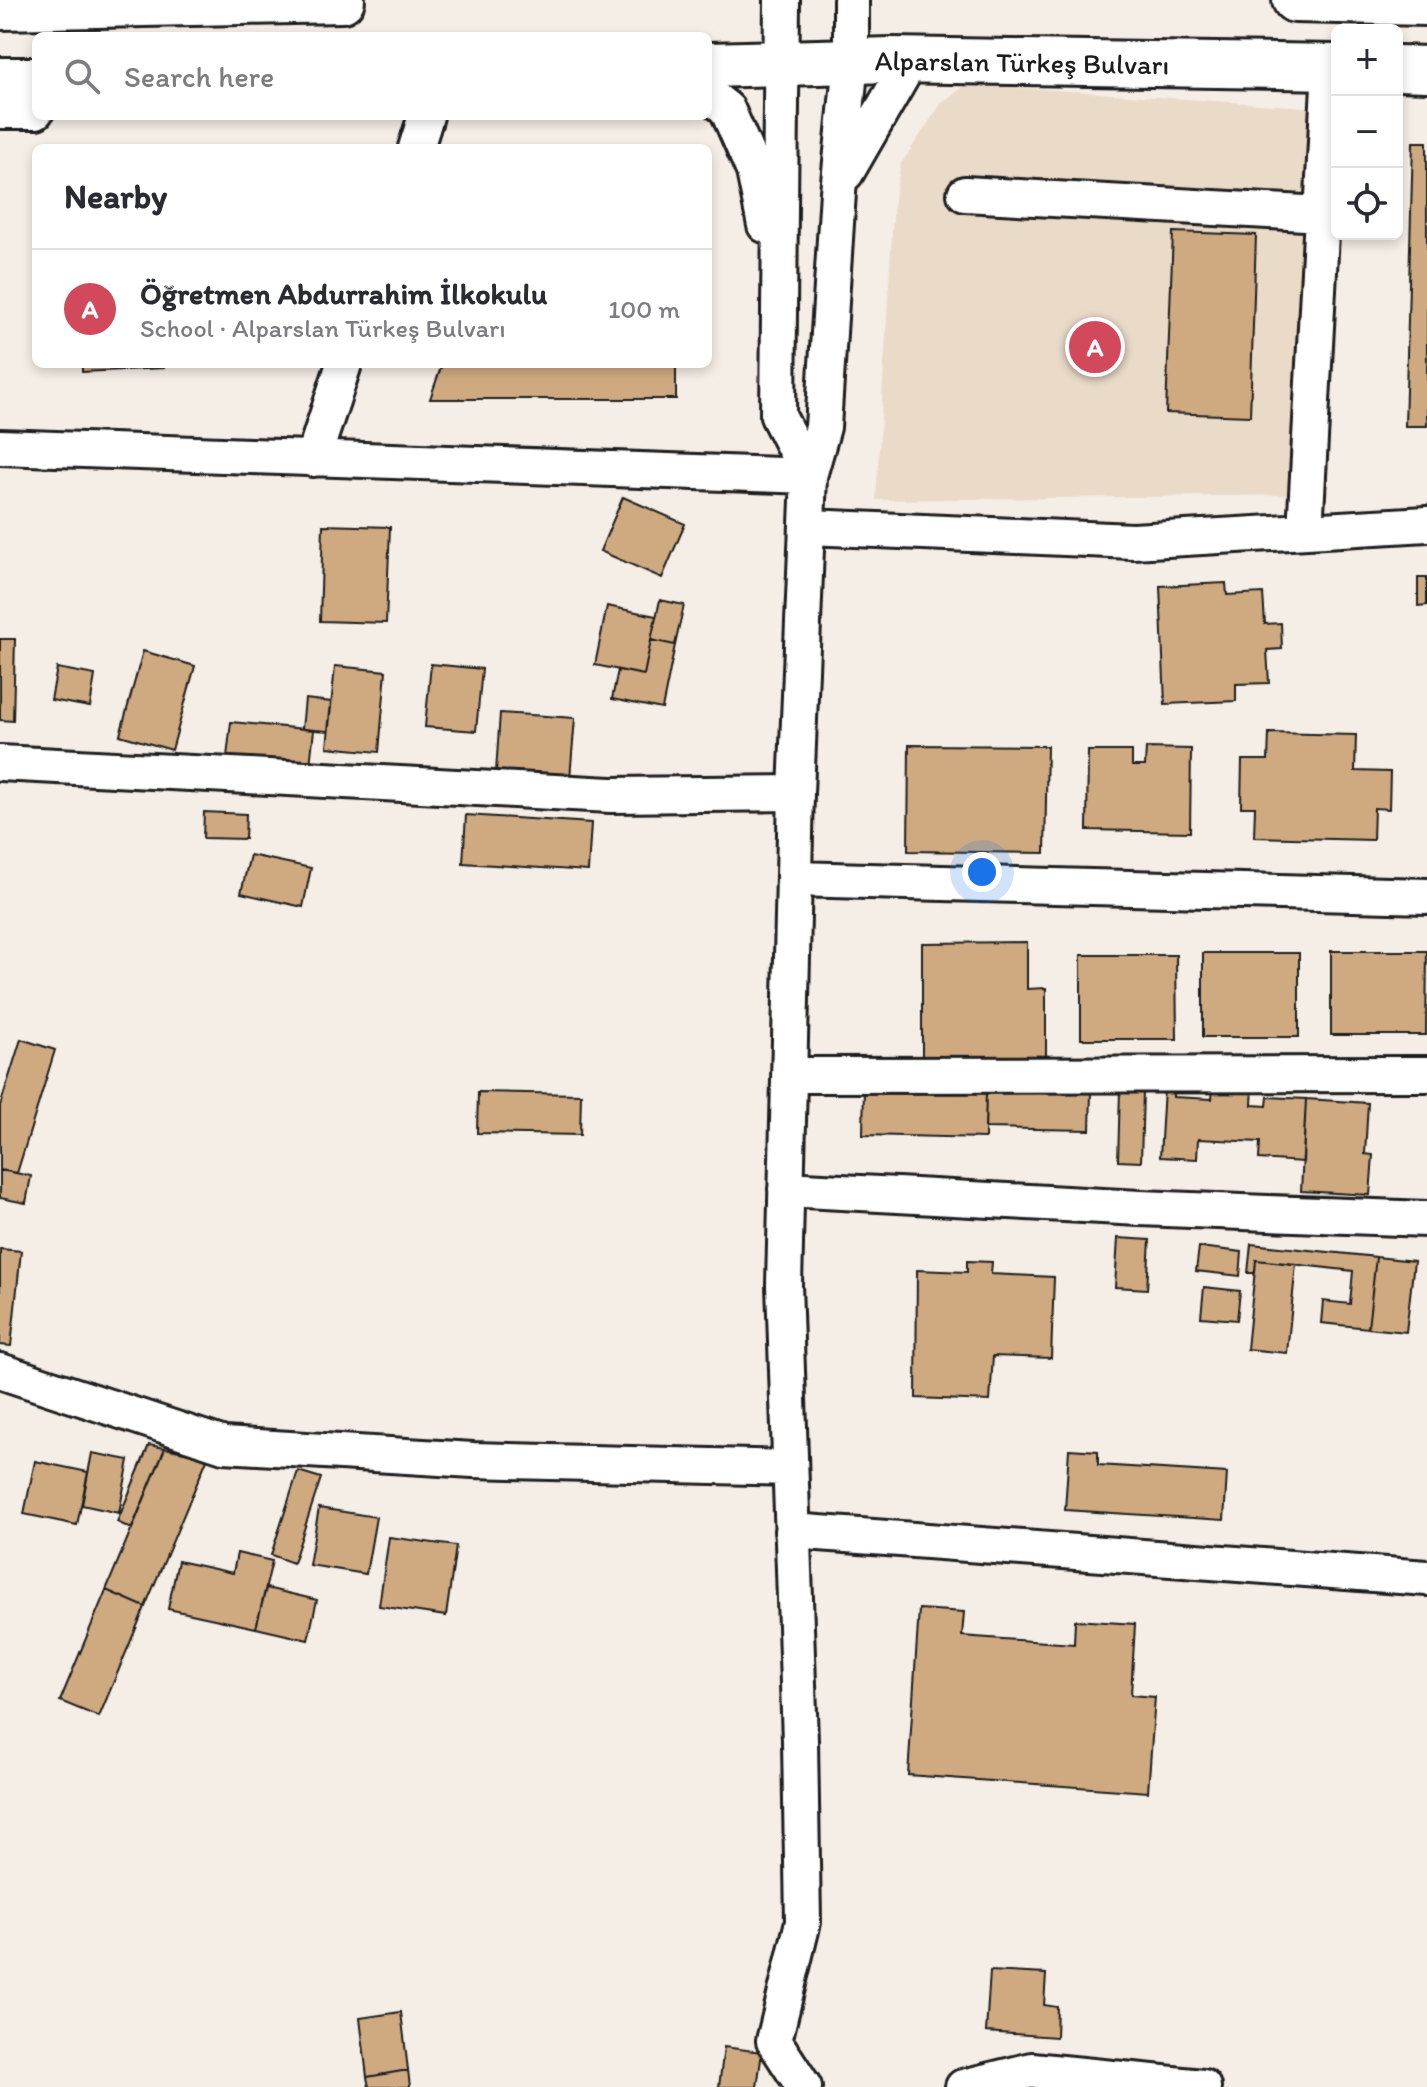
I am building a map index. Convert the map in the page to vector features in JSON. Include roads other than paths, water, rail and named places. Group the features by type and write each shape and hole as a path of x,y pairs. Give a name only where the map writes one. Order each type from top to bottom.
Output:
{"main road":[{"path":"0,7 342,0"},
{"path":"1295,0 1427,3"},
{"name":"Alparslan Türkeş Bulvarı","path":"712,65 911,60 1331,67"},
{"path":"1403,68 1427,69"},
{"path":"0,80 32,80"}],"street":[{"path":"782,0 778,416 809,476"},
{"path":"804,2087 774,2041 803,1922 784,1285 786,1189 796,793 809,476 823,427 838,192 851,61 851,0"},
{"path":"838,192 911,60"},
{"path":"1305,531 1331,94"},
{"path":"712,97 727,109 754,171 778,295"},
{"path":"0,111 32,111"},
{"path":"417,144 425,120"},
{"path":"965,194 1322,214"},
{"path":"313,459 343,368"},
{"path":"0,447 809,476"},
{"path":"808,527 1133,541 1427,524"},
{"path":"0,763 611,795 796,793"},
{"path":"794,879 1427,896"},
{"path":"790,1075 1427,1074"},
{"path":"786,1189 1140,1208 1427,1219"},
{"path":"0,1371 224,1445 473,1460 790,1468"},
{"path":"792,1531 1427,1578"},
{"path":"963,2087 1032,2070 1203,2087"}],"place":[{"name":"Öğretmen Abdurrahim İlkokulu","path":"1095,347"}]}
